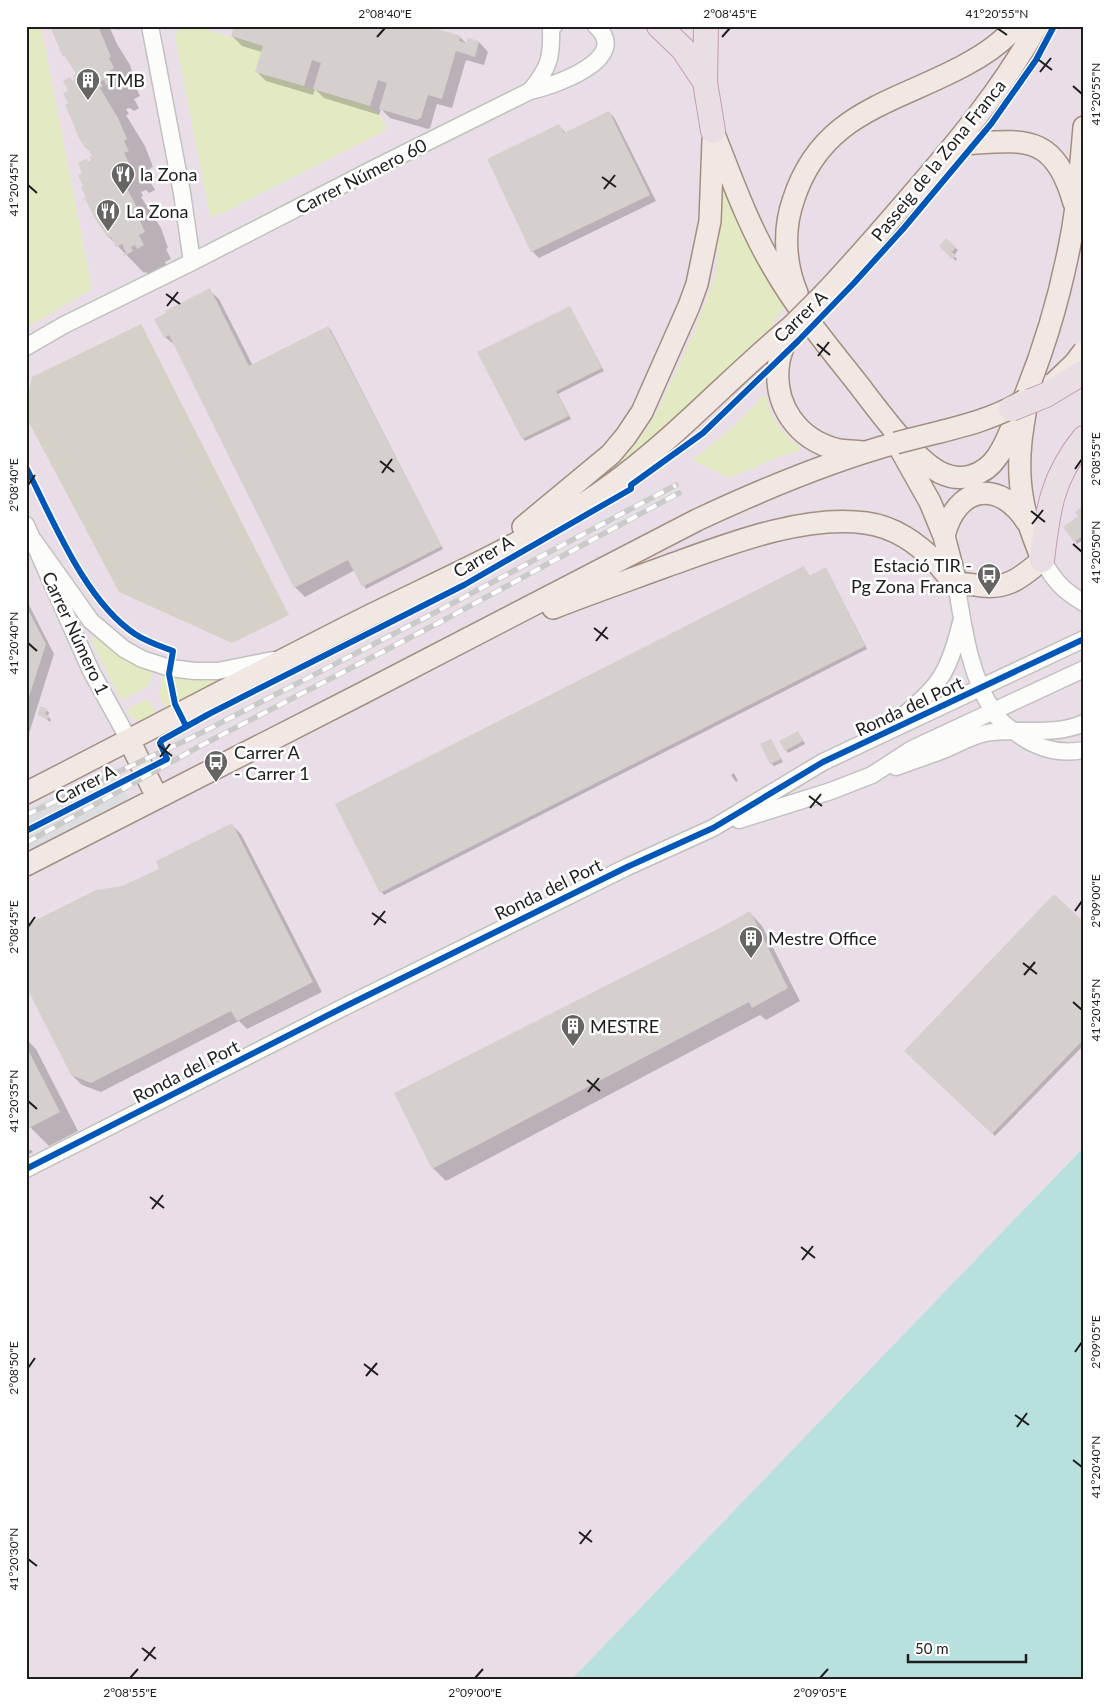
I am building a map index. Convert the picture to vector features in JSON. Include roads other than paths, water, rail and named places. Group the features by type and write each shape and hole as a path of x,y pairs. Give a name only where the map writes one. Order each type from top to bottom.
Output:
{"highway":[{"path":"659,26 683,49 705,82"},
{"path":"706,26 705,82 713,131"},
{"path":"1011,409 1046,394 1084,372"},
{"path":"1042,560 1051,499 1057,481 1065,465 1084,438"}],"main road":[{"path":"862,452 838,450 809,436 793,422 780,393 779,359 800,323 786,244 791,207 803,173 834,133 866,111 969,63 1000,43 1016,26"},
{"name":"Carrer A","path":"26,793 475,564 576,509 609,487 686,423 772,342 800,323 956,144 1002,83 1036,26"},
{"path":"421,662 593,592 723,546 776,531 814,524 866,523 893,530 920,547 956,582 987,588 1008,584 1042,560 1028,524 1022,500 1019,465 1021,431 1031,382 1063,273 1076,210 1084,127"},
{"path":"713,131 761,245 800,323 930,466 940,473 952,477 968,476 983,470 996,458 1003,447 1031,382"},
{"path":"475,564 611,454 642,412 690,306 697,284 710,221 713,131"},
{"path":"956,144 1022,142 1041,149 1057,162 1068,181 1076,210"},
{"path":"26,865 696,520 739,500 862,452 985,419 1011,409 1056,382 1075,364 1084,351"},
{"path":"882,415 930,502 944,536 956,582"},
{"path":"944,536 948,522 958,506 965,500 982,493 991,493 1011,502 1019,509 1028,524"},
{"path":"129,740 157,798"}],"street":[{"path":"150,26 182,193 192,262"},
{"name":"Carrer Número 60","path":"26,347 379,166 530,91 551,86 596,63 604,53 605,42 603,32 596,26"},
{"name":"Carrer Número 60","path":"530,91 545,74 551,49 551,27"},
{"name":"Carrer Número 60","path":"26,339 57,330"},
{"name":"Carrer Número 60","path":"26,358 57,330"},
{"name":"Carrer Número 1","path":"26,525 91,671 129,740"},
{"name":"Carrer Número 1","path":"34,541 91,621 124,649 142,659 170,668 218,671 290,657"},
{"path":"1042,560 1058,585 1084,602"},
{"path":"956,582 970,654 981,688 993,712 1012,730 1034,745 1052,751 1069,752 1084,750"},
{"path":"877,737 922,700 935,686 951,659 962,617"},
{"name":"Ronda del Port","path":"26,1169 383,988 627,867 713,828 823,762 1084,639"},
{"name":"Ronda del Port","path":"713,828 831,791 872,774 912,749 1084,669"},
{"path":"872,774 940,751 971,737 1012,730 1053,731 1084,723"}],"water":[{"path":"1084,1147 1084,1680 571,1680"}],"railway":[{"path":"26,815 193,737 438,611 676,485"},
{"path":"26,843 200,746 444,620 679,493"}],"place":[{"name":"TMB","path":"88,101"},
{"name":"la Zona","path":"123,195"},
{"name":"La Zona","path":"108,232"},
{"name":"Estació TIR - Pg Zona Franca","path":"989,596"},
{"name":"Carrer A - Carrer 1","path":"216,783"},
{"name":"Mestre Office","path":"751,959"},
{"name":"MESTRE","path":"573,1047"}]}
